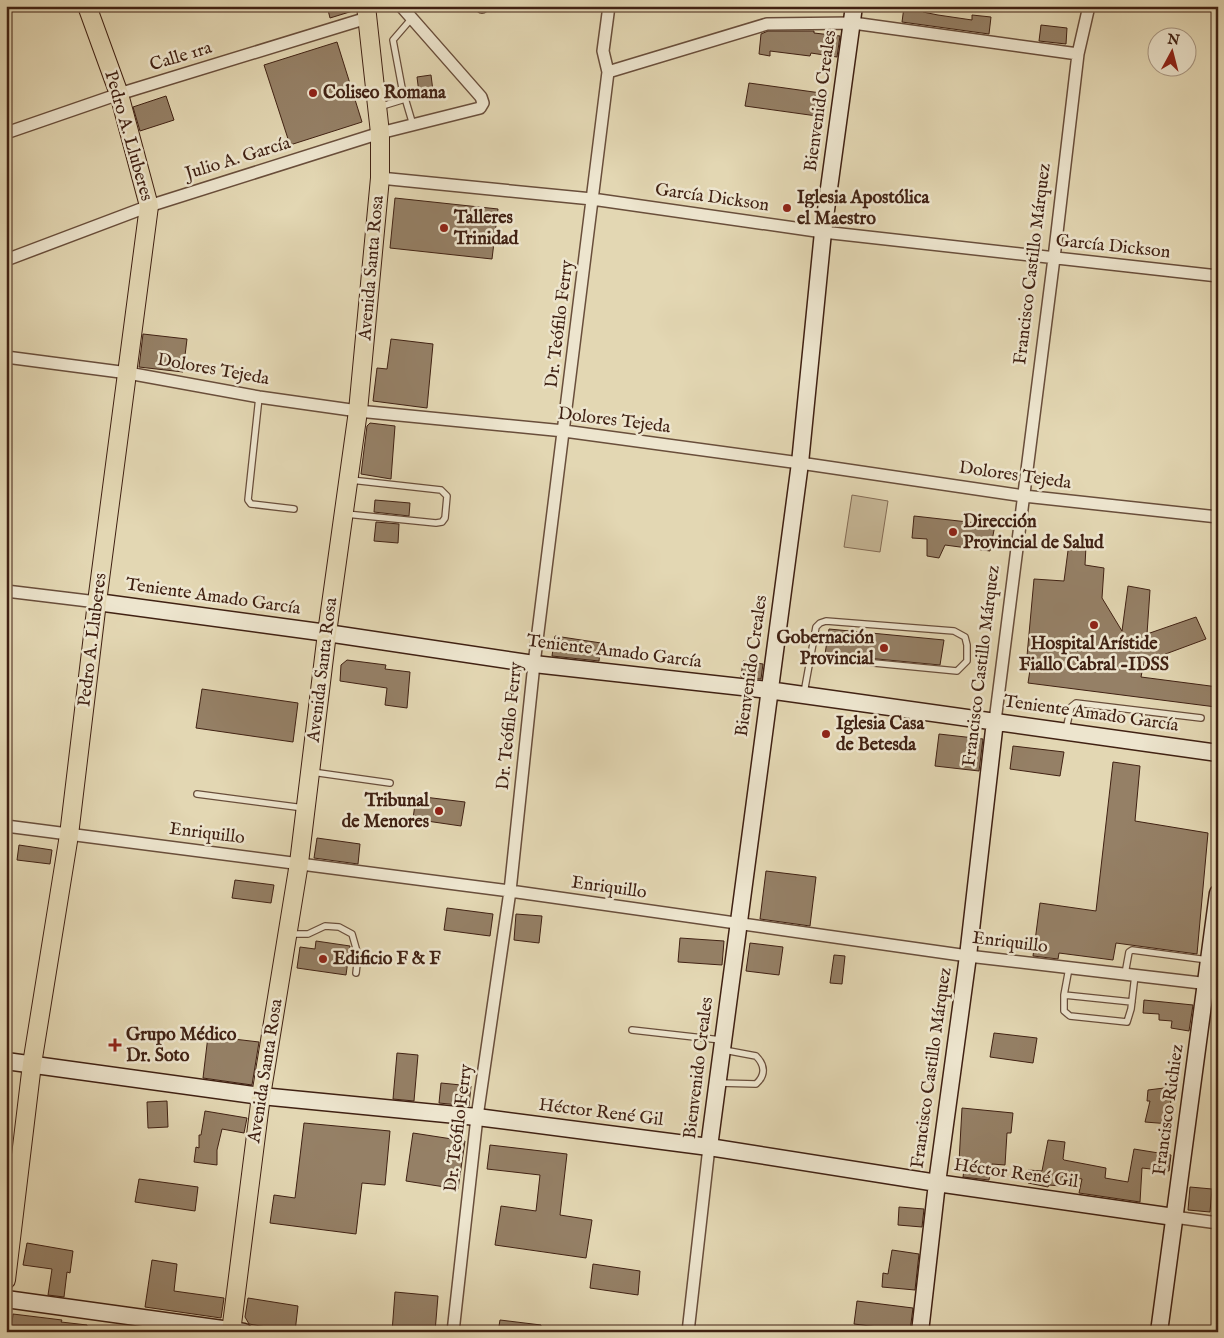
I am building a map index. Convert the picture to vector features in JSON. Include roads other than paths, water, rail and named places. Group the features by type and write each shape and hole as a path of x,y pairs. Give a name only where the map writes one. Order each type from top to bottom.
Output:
{"main road":[{"name":"Pedro A. Lluberes","path":"6,1280 32,1064 69,835 97,602 149,206 119,94 87,6"},
{"name":"Bienvenido Creales","path":"709,1148 768,690 800,463 823,232 854,6"},
{"name":"Avenida Santa Rosa","path":"236,1331 261,1096 299,863 327,633 358,412 380,178 380,133 366,12"},
{"name":"Teniente Amado García","path":"97,602 327,633 534,664 768,690 1218,753"},
{"name":"Francisco Castillo Márquez","path":"920,1332 937,1183 968,956 995,721"},
{"name":"Francisco Richiez","path":"1159,1332 1174,1217 1212,984 1209,960 1218,893"},
{"name":"Héctor René Gil","path":"6,1061 261,1096 477,1117 709,1148 1174,1217"},
{"path":"6,1299 236,1331"}],"street":[{"path":"401,6 412,18"},
{"name":"Dr. Teófilo Ferry","path":"454,1332 477,1117 510,891 534,664 608,72 603,51 609,6"},
{"name":"Francisco Castillo Márquez","path":"995,721 1078,54 1089,6"},
{"name":"Calle 1ra","path":"6,133 366,12"},
{"name":"Julio A. García","path":"6,260 149,206 380,133 480,108 483,103 481,96 412,18"},
{"path":"608,72 767,24 853,23 1078,54"},
{"name":"García Dickson","path":"380,178 592,199 823,232 1218,276"},
{"name":"Dolores Tejeda","path":"6,357 128,374 358,412 564,431 1024,496 1218,518"},
{"name":"Teniente Amado García","path":"6,591 97,602"},
{"name":"Enriquillo","path":"6,826 510,891 968,956 1212,984"},
{"name":"Bienvenido Creales","path":"688,1332 709,1148"},
{"name":"Héctor René Gil","path":"1174,1217 1218,1223"}],"lane":[{"path":"412,18 393,40 405,99 413,125"},
{"path":"377,107 405,99"},
{"path":"259,397 248,500 250,504 294,509"},
{"path":"344,514 442,522 447,496 441,490 348,480"},
{"path":"804,695 816,628 820,623 826,621 954,631 965,637 967,645 967,661 957,670 812,657"},
{"path":"1066,731 1071,707 1076,703 1201,718"},
{"path":"310,772 390,783"},
{"path":"197,794 306,808"},
{"path":"287,934 308,934 325,926 339,927 352,934 358,954 356,973"},
{"path":"1069,968 1064,995 1064,1011 1070,1016 1127,1022 1132,1002 1129,952 1132,950 1209,960"},
{"path":"1064,995 1132,1002"},
{"path":"632,1030 722,1045 756,1056 761,1061 764,1070 761,1079 756,1084 717,1083"}],"place":[{"name":"Coliseo Romana","path":"313,93"},
{"name":"Iglesia Apostólica el Maestro","path":"787,208"},
{"name":"Talleres Trinidad","path":"444,228"},
{"name":"Dirección Provincial de Salud","path":"953,532"},
{"name":"Hospital Arístide Fiallo Cabral -IDSS","path":"1094,625"},
{"name":"Gobernación Provincial","path":"884,648"},
{"name":"Iglesia Casa de Betesda","path":"826,734"},
{"name":"Tribunal de Menores","path":"439,811"},
{"name":"Edificio F & F","path":"323,959"},
{"name":"Grupo Médico Dr. Soto","path":"115,1045"}]}
